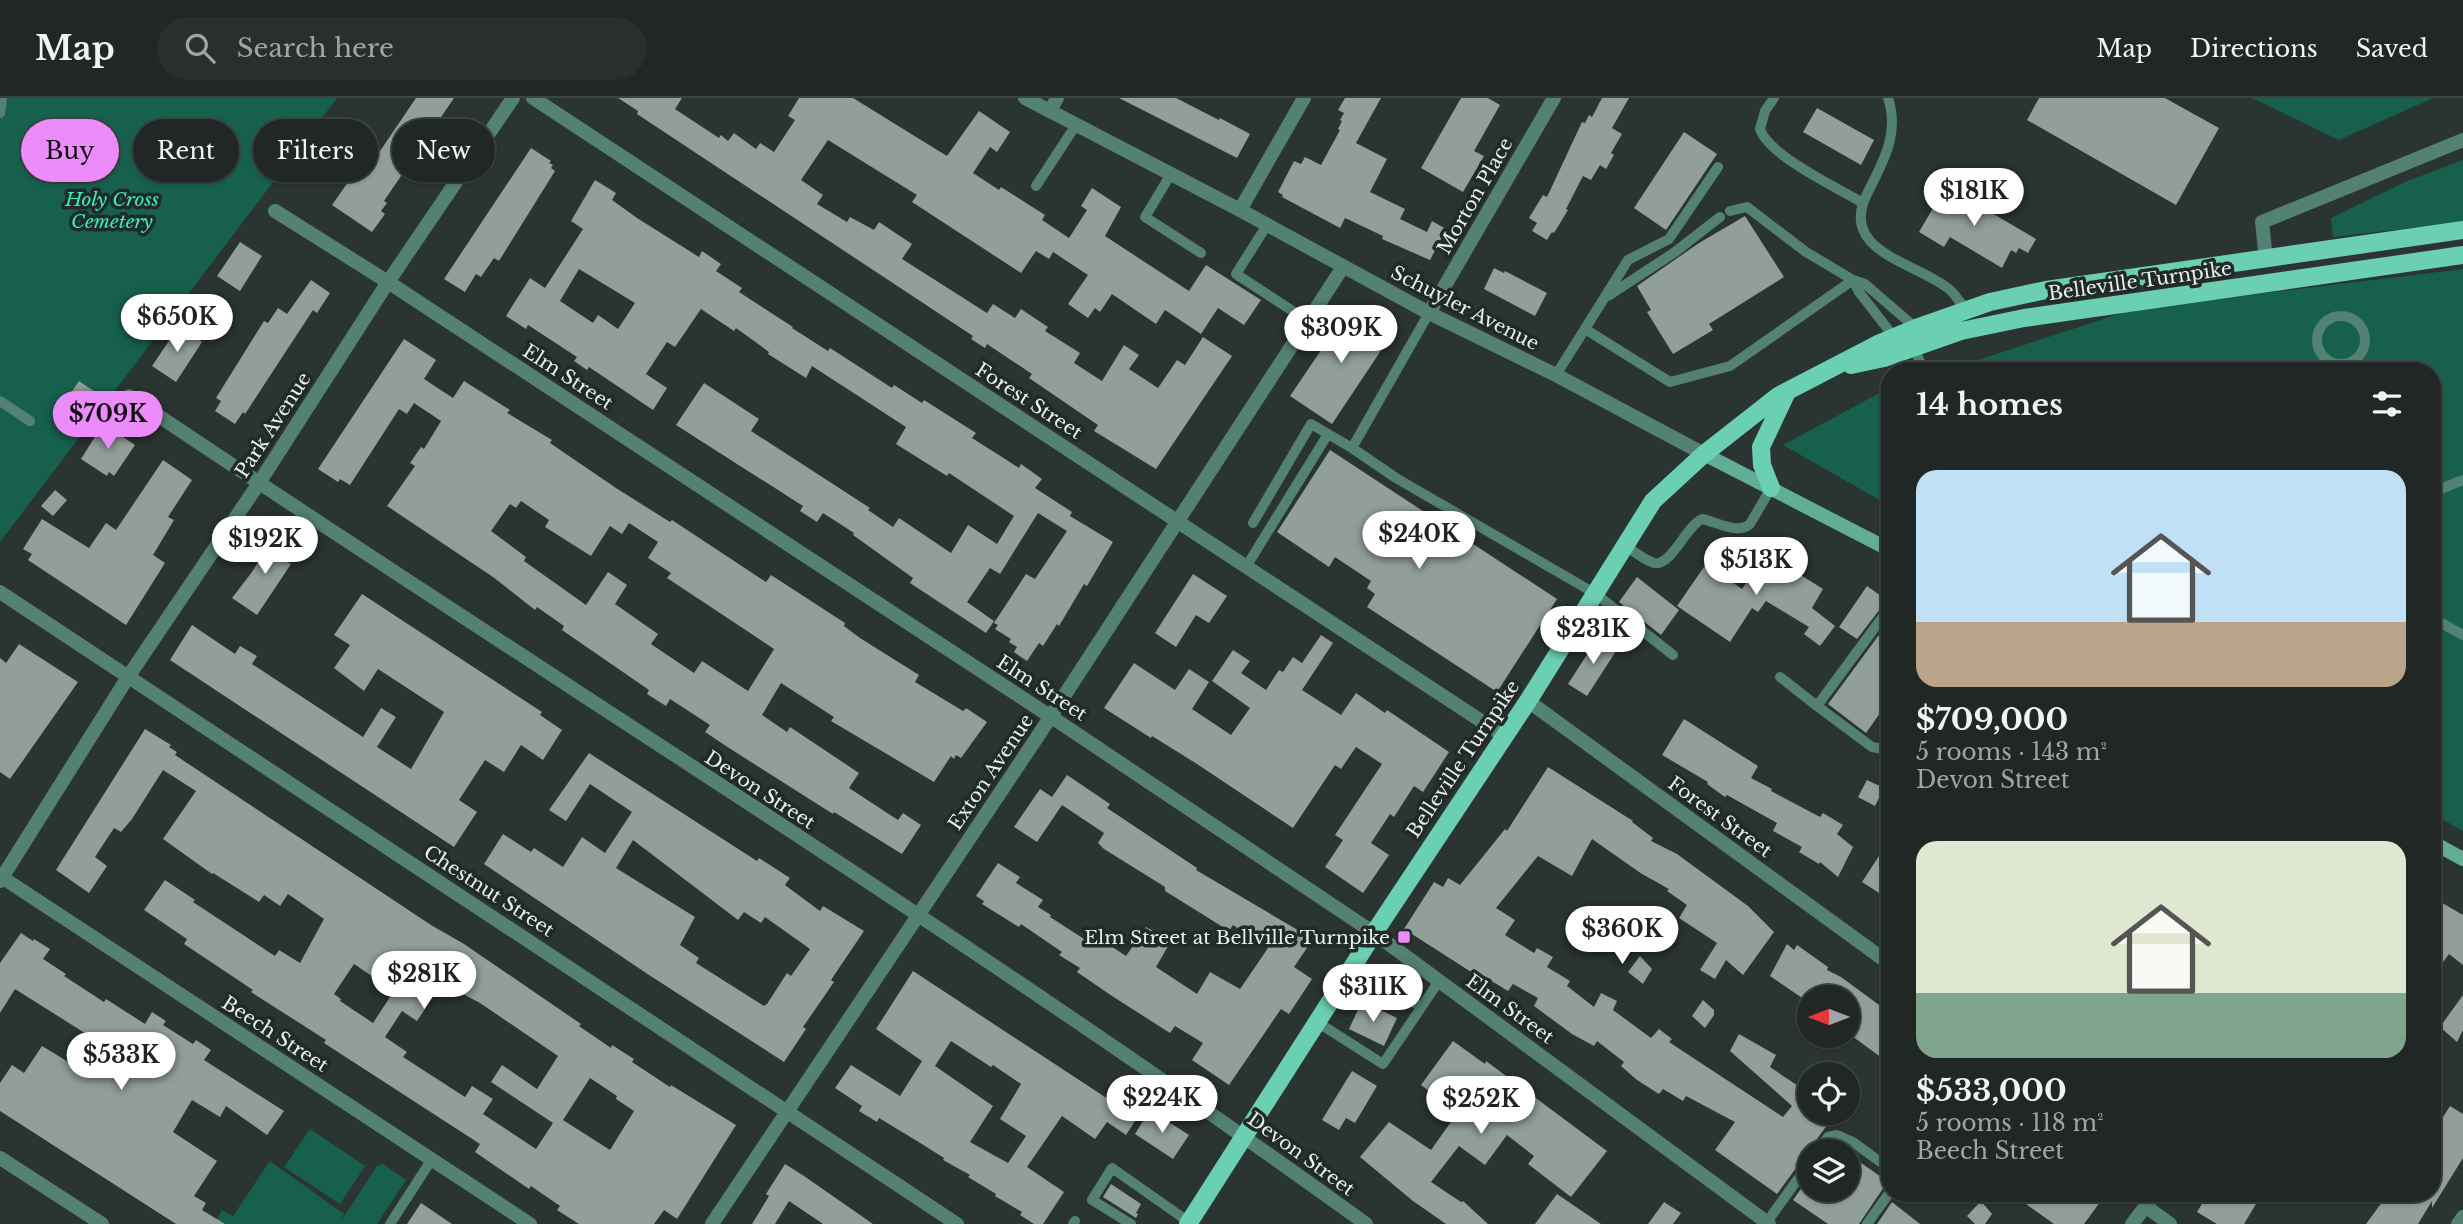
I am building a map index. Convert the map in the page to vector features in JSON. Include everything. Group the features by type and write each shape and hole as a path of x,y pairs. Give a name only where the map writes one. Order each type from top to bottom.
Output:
{"main road":[{"name":"Belleville Turnpike","path":"1189,1223 1374,933 1528,701 1653,501 1739,425 1787,392 1894,337 1990,302 2046,290 2463,230"},
{"name":"Belleville Turnpike","path":"1827,370 1884,358 1961,331 2024,318 2463,255"},
{"path":"1771,488 1762,466 1761,447 1787,392"},
{"name":"Schuyler Avenue","path":"1704,454 1881,545"},
{"path":"2441,847 2463,859"}],"street":[{"name":"Park Avenue","path":"1,878 128,677 259,483 388,282 513,98"},
{"name":"Forest Street","path":"533,98 1504,736"},
{"name":"Schuyler Avenue","path":"1025,98 1053,104 1076,125 1429,313 1556,375 1704,454"},
{"path":"1240,210 1304,98"},
{"name":"Morton Place","path":"1429,313 1554,98"},
{"path":"2266,259 2262,222 2463,140"},
{"name":"Elm Street","path":"275,211 388,282 1051,717 1374,933 1768,1223"},
{"name":"Exton Avenue","path":"712,1224 1051,717 1343,267"},
{"name":"Devon Street","path":"129,396 917,916 1245,1137 1366,1224"},
{"name":"Chestnut Street","path":"0,592 957,1224"},
{"name":"Forest Street","path":"1528,701 1881,957"},
{"name":"Beech Street","path":"1,878 530,1224"},
{"path":"0,1158 102,1224"},
{"path":"2132,1224 2148,1202"},
{"path":"2145,1206 2169,1224"},
{"path":"2458,1224 2463,1217"}],"lane":[{"path":"0,113 2,98"},
{"path":"1774,98 1765,111 1760,130 1769,144 1787,158 1863,203"},
{"path":"1888,98 1893,121 1890,148 1863,203 1860,221 1862,231 1871,243 1949,290 1966,310"},
{"path":"1035,186 1076,125"},
{"path":"1556,375 1628,260 1669,239 1718,167"},
{"path":"1171,174 1144,217 1201,253"},
{"path":"1602,300 1675,252 1725,214 1746,206 1806,252 1853,280 1865,284 1916,328"},
{"path":"1267,225 1236,274 1308,321"},
{"path":"1585,329 1670,382 1730,366 1853,280"},
{"path":"1853,280 1858,292 1894,337"},
{"path":"1352,448 1429,313"},
{"path":"2335,362 2324,357 2320,351 2318,335 2326,321 2333,317 2349,317 2361,326 2366,341 2358,362"},
{"path":"1914,348 1920,362"},
{"path":"0,401 30,421"},
{"path":"1253,523 1311,424 1396,478 1596,594 1673,655"},
{"path":"1246,567 1328,434"},
{"path":"2441,489 2463,480"},
{"path":"1625,545 1652,562 1661,564 1667,560 1694,523 1702,519 1736,529 1746,528 1751,524 1771,488"},
{"path":"1816,706 1881,619"},
{"path":"2441,623 2463,635"},
{"path":"1780,677 1872,747 1881,748"},
{"path":"1379,981 1421,1007"},
{"path":"1317,1022 1383,1064 1439,981"},
{"path":"1827,1139 1837,1135 1846,1139"},
{"path":"1860,1147 1881,1162"},
{"path":"390,1224 432,1159"},
{"path":"1131,1224 1092,1200 1112,1168 1189,1223"},
{"path":"1768,1223 1797,1181"},
{"path":"1867,1224 1883,1202"}],"green space":[{"name":"Holy Cross Cemetery","path":"0,98 337,98 321,119 253,119 253,182 273,182 0,542"},
{"path":"2252,98 2433,98 2339,140"},
{"path":"2463,160 2463,222 2333,237 2331,218 2405,182"},
{"path":"2463,269 2463,831 2441,819 2441,362 1972,362 2134,309"},
{"path":"1881,392 1881,501 1783,445"},
{"path":"310,1129 365,1166 340,1204 284,1167"},
{"path":"270,1161 344,1214 341,1221 377,1166 383,1164 406,1180 377,1224 214,1224 222,1210 233,1216"}],"building":[{"path":"416,98 454,98 440,119 402,119"},
{"path":"618,98 682,98 675,109 719,138 721,135 728,141 734,133 756,149 760,143 774,152 795,120 788,116 799,98 853,98 947,156 979,111 1010,132 997,152 990,147 973,173 1045,215 1042,220 1069,238 1087,210 1081,206 1092,188 1121,207 1105,236 1189,291 1206,265 1261,300 1244,325 1218,308 1201,334 1165,310 1156,324 1112,294 1100,312 1095,308 1088,318 1068,304 1088,275 1053,252 1049,259 1036,251 1021,273 912,202 917,195 828,140 801,180 823,195 817,204 847,222 850,217 874,230 879,222 912,244 902,259 987,313 993,304 1015,318 1021,309 1048,327 1045,331 1080,353 1074,363 1102,381 1124,345 1139,355 1129,369 1158,388 1177,360 1185,365 1203,337 1232,356 1156,469 1094,431 1098,425 1029,378 1032,374 987,344 985,348 971,339 973,336 637,114 638,111"},
{"path":"1119,98 1176,98 1250,134 1237,158"},
{"path":"1345,98 1381,98 1356,143 1387,159 1370,192 1405,209 1400,219 1427,232 1432,221 1446,229 1430,260 1382,239 1383,236 1345,218 1340,228 1282,197 1278,192 1294,161 1301,164 1305,157 1321,165 1340,130 1340,120 1344,113 1338,110"},
{"path":"1461,98 1488,98 1500,105 1474,151 1484,156 1463,192 1421,168"},
{"path":"1602,98 1629,98 1612,128 1622,134 1611,153 1614,155 1606,169 1600,165 1591,180 1583,176 1566,209 1568,210 1547,240 1532,231 1537,223 1529,218 1543,195 1547,197 1582,122 1585,123 1589,115 1592,117"},
{"path":"2039,98 2165,98 2219,128 2176,205 2027,120"},
{"path":"1817,108 1874,140 1861,165 1803,132"},
{"path":"1684,132 1717,154 1666,230 1634,208"},
{"path":"392,133 392,182 397,182 384,201 387,203 381,211 385,214 372,232 332,205 348,182 378,182 378,154"},
{"path":"531,148 551,161 551,168 555,171 499,261 494,258 481,277 476,274 465,292 444,279"},
{"path":"595,180 616,193 612,200 637,218 699,257 702,251 721,264 716,271 742,288 739,292 792,328 828,351 830,348 892,388 894,385 922,403 924,400 976,433 972,438 1019,468 1021,464 1042,479 1035,488 1072,512 1070,516 1113,542 1087,586 1084,584 1059,626 1057,624 1043,646 1039,643 1027,661 1014,652 1017,647 1009,642 1011,639 995,629 998,625 994,623 1026,574 1035,579 1067,531 1038,513 1000,574 990,568 967,602 994,621 986,633 910,583 913,578 853,535 854,533 823,513 817,522 800,511 803,506 676,425 704,383 759,419 751,431 870,508 868,510 893,527 899,518 951,553 968,525 997,544 1014,516 949,473 947,476 896,444 906,427 812,366 806,378 768,354 769,352 736,328 734,331 701,309 675,347 667,342 646,374 667,388 653,410 589,367 587,370 574,361 577,357 528,325 526,329 506,316 530,278 545,288 583,229 571,221","holes":["579,269 635,303 618,329 598,315 593,323 560,301"]},
{"path":"1946,186 2036,239 2028,253 2019,248 2016,253 2011,250 2002,268 1950,237 1944,247 1919,232"},
{"path":"1745,216 1784,277 1709,324 1713,330 1673,354 1647,312 1651,310 1637,286 1699,243"},
{"path":"240,242 262,256 240,291 217,276"},
{"path":"1494,268 1547,293 1535,316 1484,289"},
{"path":"311,280 330,293 317,313 313,310 245,414 243,412 235,424 215,411 221,401 216,398 264,321 268,323 278,308 287,314"},
{"path":"1351,306 1392,334 1332,424 1290,396"},
{"path":"179,326 202,342 176,382 152,366"},
{"path":"404,339 436,360 424,379 453,398 464,381 510,410 507,413 552,440 550,443 616,488 670,522 672,520 766,582 771,575 845,623 844,626 860,638 919,675 915,682 987,722 961,758 956,755 954,759 951,756 934,782 831,721 834,717 781,683 762,715 787,732 790,727 859,773 849,788 898,820 903,813 921,825 902,854 834,812 833,814 705,732 710,725 670,699 666,706 647,694 649,690 562,630 564,626 537,607 535,610 493,577 387,506 415,466 410,463 421,447 424,449 441,421 414,403 407,414 399,409 350,485 340,479 338,482 318,469","holes":["521,501 549,520 545,527 591,556 610,526 622,534 629,523 658,542 648,558 671,573 667,578 774,649 748,691 702,661 694,673 651,644 658,634 615,604 627,585 608,572 586,605 524,561 526,557 491,531 510,504 516,508"]},
{"path":"79,381 101,396 88,416 66,400"},
{"path":"103,424 135,445 114,476 109,472 107,476 81,459"},
{"path":"1330,450 1557,599 1497,692 1367,607 1375,594 1367,588 1371,581 1335,557 1329,567 1277,532"},
{"path":"163,460 192,480 168,517 174,520 153,555 165,563 126,625 28,560 32,554 23,549 42,519 89,548 106,523 116,530"},
{"path":"55,490 67,500 53,516 41,506"},
{"path":"275,535 295,548 287,562 291,564 257,615 232,598"},
{"path":"1774,542 1795,557 1788,567 1823,589 1812,608 1835,626 1820,646 1804,634 1809,627 1766,601 1758,612 1752,608 1730,642 1677,606 1706,564 1742,589"},
{"path":"1193,574 1227,596 1209,623 1196,615 1176,647 1155,633"},
{"path":"1637,577 1679,610 1661,635 1619,602"},
{"path":"1867,586 1881,596 1881,608 1857,639 1839,627"},
{"path":"362,594 542,712 540,715 562,730 543,760 521,745 504,772 485,760 459,800 477,812 454,847 170,660 192,625 235,654 240,646 257,656 252,664 363,737 381,708 396,717 377,747 411,769 444,712 378,669 364,691 334,668 350,645 334,635"},
{"path":"1881,632 1881,712 1866,733 1828,704"},
{"path":"1321,635 1333,643 1302,690 1341,715 1356,693 1385,713 1387,710 1449,752 1423,792 1414,786 1394,817 1390,814 1371,843 1389,855 1363,893 1325,867 1343,840 1335,835 1382,764 1356,747 1341,769 1335,765 1293,828 1197,764 1104,708 1134,663 1175,690 1189,669 1209,682 1192,709 1231,735 1250,708 1212,681 1233,650 1250,661 1241,673 1266,690 1279,670 1283,672 1293,657 1302,663"},
{"path":"1599,636 1618,648 1587,696 1568,684"},
{"path":"19,644 78,682 10,779 0,772 0,658 6,663"},
{"path":"1684,719 1758,766 1751,778 1820,817 1823,813 1843,825 1837,834 1853,847 1838,877 1820,862 1819,864 1799,852 1802,847 1773,831 1777,823 1727,795 1725,797 1707,784 1708,782 1662,755"},
{"path":"145,729 171,745 169,747 177,752 175,755 431,925 464,944 581,1024 579,1026 611,1048 612,1045 670,1087 671,1085 736,1125 677,1219 664,1210 654,1224 579,1224 557,1210 560,1206 531,1186 529,1189 475,1152 480,1144 324,1043 326,1040 251,992 253,990 184,944 187,939 144,910 165,880 195,900 193,902 275,956 279,950 300,963 324,919 288,894 280,906 264,895 259,902 212,874 163,839 196,791 163,770 132,819 121,832 114,828 95,857 107,866 89,893 56,870","holes":["354,964 394,991 373,1023 334,994","442,983 480,1003 558,1056 537,1089 502,1065 491,1082 553,1123 536,1149 483,1114 493,1099 472,1086 465,1097 403,1057 407,1052 385,1037 402,1011 417,1021","590,1078 634,1111 610,1150 563,1120"]},
{"path":"589,753 757,861 759,858 790,878 785,885 820,911 823,906 864,931 831,980 834,982 803,1027 806,1029 784,1062 484,864 503,834 531,852 534,848 563,867 582,837 605,853 632,812 590,784 566,821 549,810","holes":["633,840 738,920 744,912 761,923 765,917 810,949 791,976 787,973 764,1006 696,963 699,958 680,945 695,917 616,868"]},
{"path":"1548,767 1633,821 1653,838 1651,841 1677,854 1748,906 1774,932 1743,975 1726,960 1715,979 1700,970 1717,943 1679,918 1687,905 1667,891 1669,889 1642,874 1592,839 1572,876 1538,856 1496,908 1515,920 1505,935 1534,953 1537,948 1553,957 1547,967 1570,981 1567,986 1594,1007 1601,993 1617,1001 1613,1010 1651,1038 1659,1029 1672,1039 1669,1042 1783,1117 1792,1106 1730,1051 1739,1034 1776,1055 1770,1067 1797,1085 1797,1125 1827,1125 1817,1139 1797,1139 1797,1167 1777,1194 1715,1150 1735,1122 1686,1096 1683,1101 1663,1089 1659,1094 1637,1080 1621,1066 1624,1062 1597,1041 1594,1046 1572,1034 1534,1006 1538,998 1513,984 1508,991 1480,974 1479,977 1404,929 1434,882 1443,887 1448,878 1460,885 1505,829 1507,831"},
{"path":"1067,775 1110,804 1107,808 1197,868 1196,870 1313,939 1294,967 1312,979 1289,1014 1281,1009 1229,1085 1192,1060 1203,1043 1175,1026 1170,1033 1112,996 1077,972 1080,968 1059,955 1062,952 1021,924 1019,927 982,904 984,901 976,896 998,863 1020,877 1016,883 1043,900 1038,907 1095,946 1100,939 1126,956 1146,927 1171,941 1156,967 1197,994 1210,972 1240,989 1268,948 1233,925 1229,931 1104,849 1098,843 1104,833 1062,805 1037,842 1014,827 1040,789 1052,797"},
{"path":"1867,780 1881,787 1881,794 1875,806 1858,797"},
{"path":"1881,853 1881,894 1862,882"},
{"path":"2441,902 2463,915 2463,965 2449,954 2441,965"},
{"path":"21,933 50,949 43,959 66,974 64,976 145,1024 152,1012 166,1021 163,1025 193,1044 196,1040 211,1050 204,1060 284,1111 267,1135 226,1106 220,1117 192,1100 173,1132 217,1161 194,1196 206,1203 202,1210 225,1224 176,1224 0,1111 0,1083 12,1065 24,1073 42,1046 80,1069 99,1042 15,989 0,1013 0,963"},
{"path":"1787,944 1794,950 1797,945 1828,967 1827,970 1852,985 1797,985 1797,994 1770,976"},
{"path":"1640,956 1652,969 1643,984 1628,972"},
{"path":"913,971 1137,1118 1126,1135 1107,1122 1095,1139 1062,1116 1027,1167 1064,1192 1043,1224 1034,1224 1020,1215 1022,1212 968,1177 970,1175 943,1160 944,1158 879,1118 877,1122 859,1111 862,1106 835,1088 851,1065 900,1096 922,1061 876,1029","holes":["951,1041 991,1067 993,1065 1021,1084 1000,1119 1026,1136 1008,1163 970,1142 993,1106 935,1066"]},
{"path":"1860,991 1881,1006 1881,1057 1860,1042"},
{"path":"2463,995 2463,1030 2457,1042 2441,1026"},
{"path":"1703,1000 1714,1010 1714,1015 1705,1028 1692,1016"},
{"path":"1362,1001 1397,1018 1384,1046 1349,1029"},
{"path":"1453,1041 1485,1064 1486,1061 1607,1151 1571,1197 1528,1164 1534,1156 1507,1135 1485,1165 1459,1146 1431,1182 1463,1201 1488,1224 1446,1224 1413,1201 1360,1157 1389,1122 1431,1150 1458,1112 1421,1085"},
{"path":"1352,1071 1377,1086 1355,1123 1346,1118 1339,1130 1322,1120"},
{"path":"2450,1106 2463,1114 2463,1158 2441,1193 2441,1120"},
{"path":"1150,1110 1189,1135 1173,1159 1135,1134"},
{"path":"1860,1162 1881,1177 1881,1191 1859,1224 1828,1224 1793,1200 1797,1194 1797,1202 1860,1202"},
{"path":"785,1164 873,1224 823,1224 789,1201 775,1224 752,1224 769,1196 766,1194"},
{"path":"1111,1184 1141,1204 1136,1218 1103,1197"},
{"path":"1557,1194 1601,1224 1535,1224"},
{"path":"1664,1202 1681,1213 1673,1224 1648,1224"},
{"path":"1892,1202 1920,1224 1877,1224"},
{"path":"1980,1202 1992,1214 1985,1224 1975,1224 1967,1216"},
{"path":"2023,1202 2100,1202 2084,1224 2054,1224"},
{"path":"2203,1202 2257,1202 2244,1224 2217,1224 2197,1212"},
{"path":"2382,1202 2431,1202 2418,1224 2366,1224"},
{"path":"421,1203 452,1224 407,1224"}],"place":[{"name":"Elm Street at Bellville Turnpike","path":"1404,937"}]}
